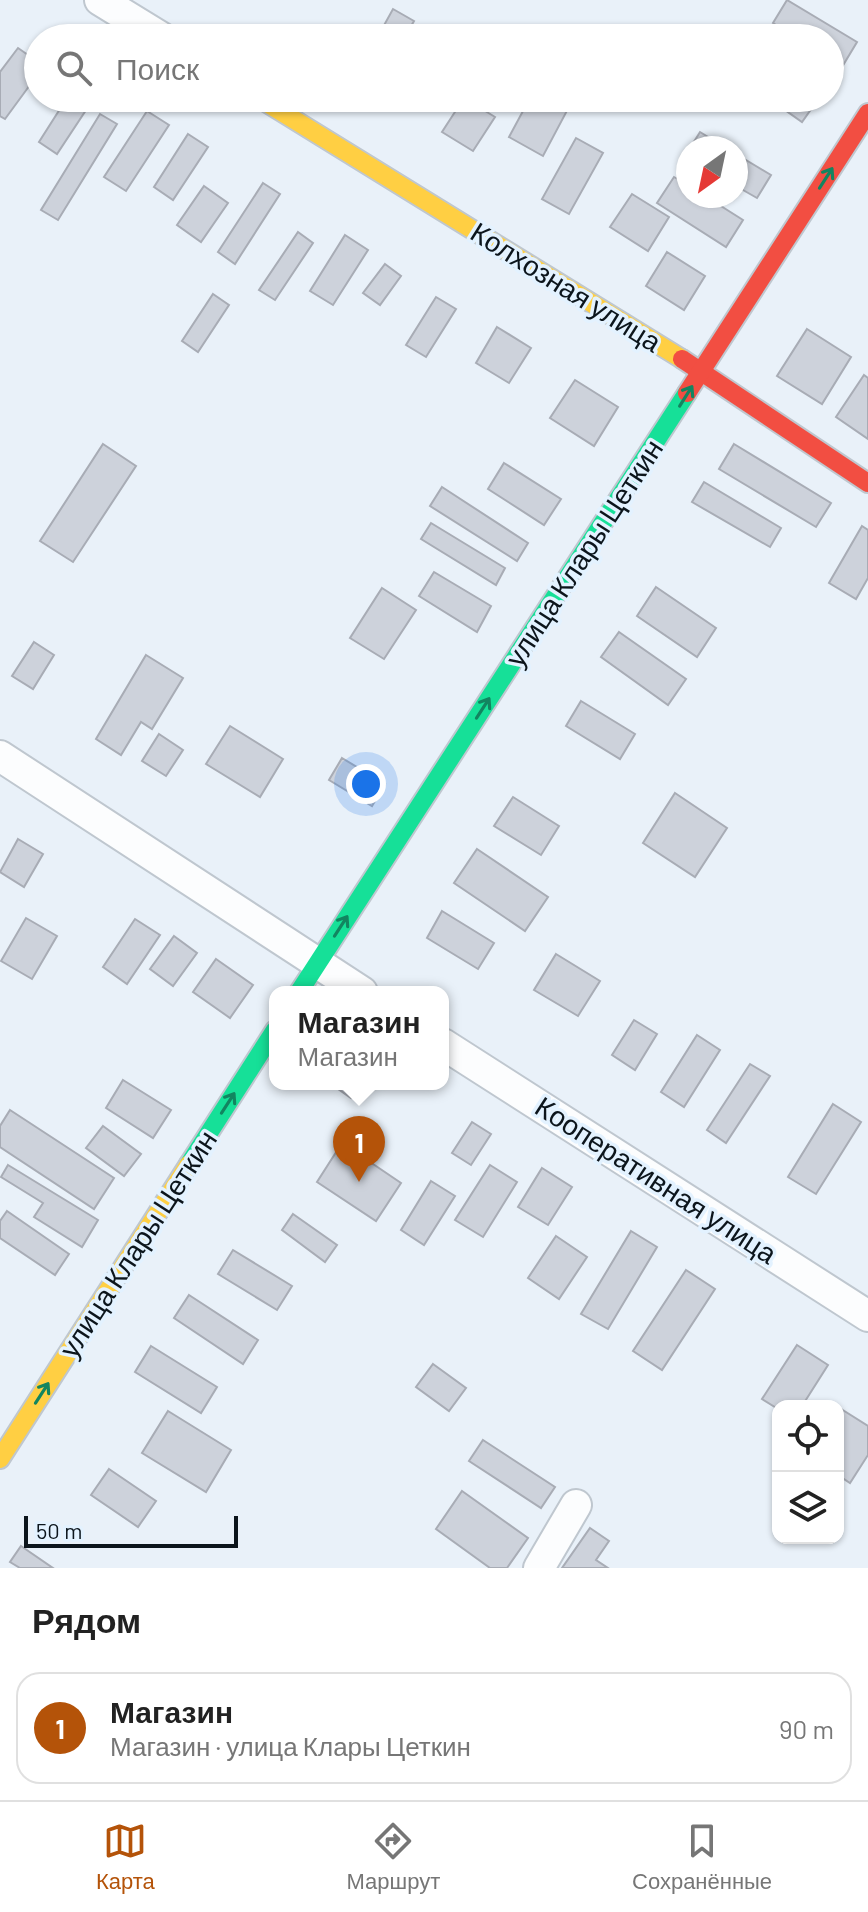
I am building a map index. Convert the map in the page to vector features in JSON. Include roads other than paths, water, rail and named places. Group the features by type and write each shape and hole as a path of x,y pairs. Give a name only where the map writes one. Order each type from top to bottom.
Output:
{"main road":[{"name":"Колхозная улица","path":"282,112 702,371 868,483"},
{"name":"улица Клары Цеткин","path":"303,986 868,113"},
{"name":"улица Клары Цеткин","path":"0,1459 269,1039"}],"street":[{"path":"100,0 139,24"},
{"path":"0,756 353,986"},
{"name":"Кооперативная улица","path":"449,1048 868,1316"},
{"path":"539,1568 576,1505"}],"place":[{"name":"Магазин","path":"359,1182"}]}
